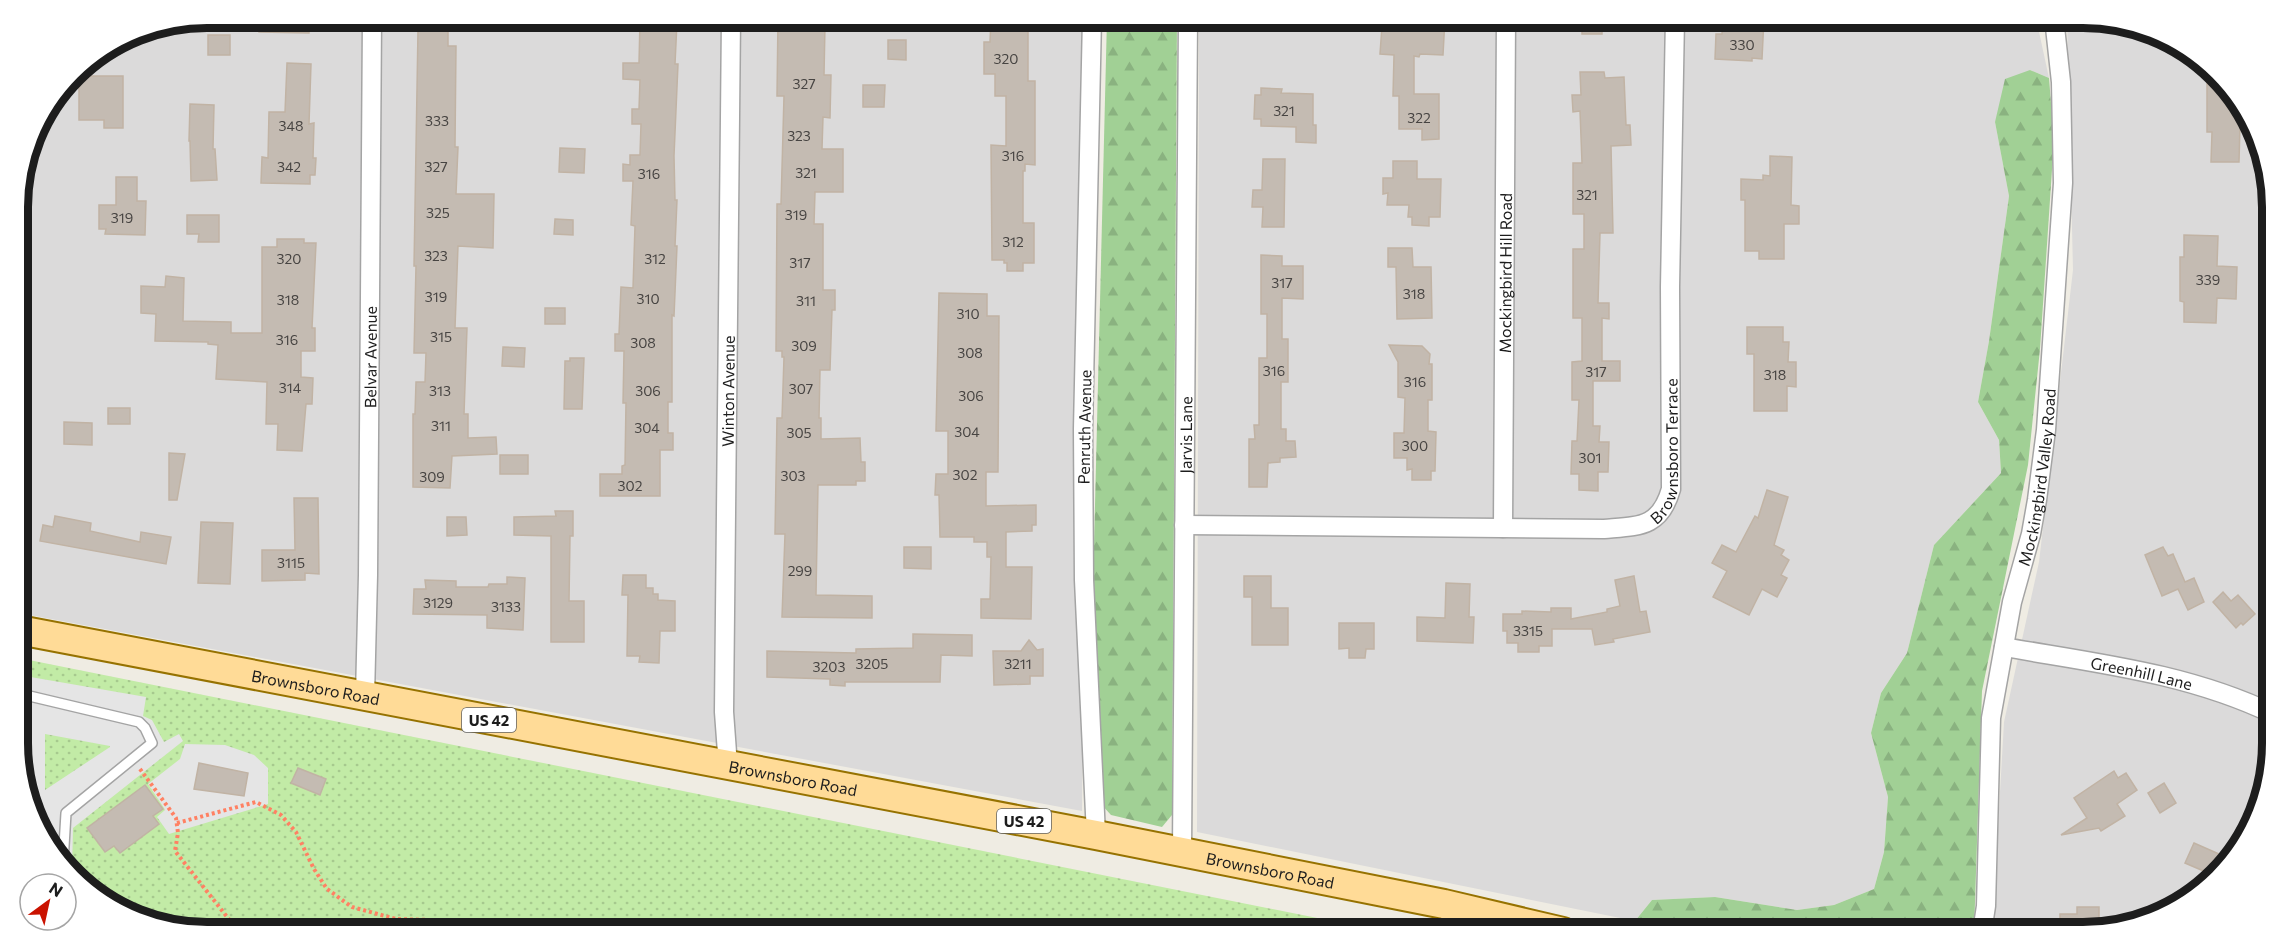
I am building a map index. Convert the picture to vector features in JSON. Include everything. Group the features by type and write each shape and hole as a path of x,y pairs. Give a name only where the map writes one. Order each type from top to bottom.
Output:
{"main road":[{"name":"Brownsboro Road","path":"28,632 1096,835 1444,904 1518,921"}],"street":[{"name":"Belvar Avenue","path":"365,696 372,28"},
{"name":"Winton Avenue","path":"728,765 724,712 731,28"},
{"name":"Penruth Avenue","path":"1092,28 1083,464 1084,580 1096,835"},
{"name":"Jarvis Lane","path":"1182,852 1188,28"},
{"name":"Mockingbird Hill Road","path":"1503,528 1506,28"},
{"name":"Brownsboro Terrace","path":"1185,525 1604,529 1635,526 1653,520 1668,500 1671,489 1670,287 1675,28"},
{"name":"Mockingbird Valley Road","path":"1984,921 1991,718 2012,602 2035,511 2046,430 2064,183 2062,92 2055,28"},
{"name":"Greenhill Lane","path":"2004,647 2136,669 2216,691 2262,710"}],"lane":[{"path":"28,696 139,722 145,728 152,743 66,813 64,850"}],"path":[{"path":"133,759 176,818 178,833 176,850 231,922"},
{"path":"177,823 256,802 281,814 296,832 327,889 352,907 396,919 495,922"}],"shaded area":[{"path":"207,28 1087,28 1082,811 28,615 29,195 35,161 42,139 65,98 89,73 118,52 139,42 172,32"},
{"path":"1199,28 2038,28 2049,78 2030,70 1995,122 2009,196 1989,341 1978,402 1999,440 2001,473 1934,545 1907,653 1881,693 1871,733 1888,797 1884,852 1874,889 1834,905 1797,910 1715,897 1652,900 1635,921 1197,832"},
{"path":"2067,28 2119,32 2152,42 2173,52 2193,65 2226,98 2249,139 2261,184 2261,766 2249,811 2226,852 2193,885 2163,903 2119,918 2096,921 1993,921 2004,722 2039,562 2073,270"},
{"path":"28,677 146,697 143,716 152,720 164,742 179,734 183,741 73,828 72,860 52,832 35,789 28,743","holes":["45,734 110,747 45,790"]},
{"path":"185,744 225,745 254,755 268,768 268,804 169,834 157,817 165,810 148,784 180,759"}],"green space":[{"path":"1107,28 1177,28 1172,815 1162,827 1111,815 1101,804 1094,682 1094,546"},
{"path":"2030,70 2049,78 2054,140 2040,349 2028,465 1982,691 1974,921 1635,921 1652,900 1715,897 1797,910 1834,905 1874,889 1884,852 1888,797 1871,733 1881,693 1907,653 1934,545 2001,473 1999,440 1978,402 1989,341 2009,196 1995,122 2005,79"},
{"path":"28,660 1334,921 207,922 172,918 139,908 118,898 98,885 65,852 42,811 30,766"}],"building":[{"path":"259,28 309,28 309,33 259,32"},
{"path":"425,28 448,28 448,46 456,46 455,147 458,147 456,194 494,194 493,248 458,246 455,328 467,328 464,414 468,414 468,438 496,437 497,454 452,456 450,488 413,487 413,414 415,414 416,382 425,382 426,353 414,353 418,30 425,30"},
{"path":"640,28 677,28 675,64 678,64 674,156 675,200 677,200 675,246 677,246 674,316 672,315 672,402 668,402 668,433 673,433 673,450 660,450 660,496 600,496 600,474 622,474 622,466 625,465 624,351 615,351 615,334 619,334 621,287 633,288 635,226 631,225 633,181 623,181 623,164 630,165 630,155 640,155 641,124 632,124 632,109 639,109 640,80 623,79 623,63 639,63"},
{"path":"778,28 825,28 824,75 831,75 830,118 823,117 822,149 843,149 843,192 815,192 814,224 823,224 823,290 835,290 830,370 820,370 819,418 821,418 821,439 860,438 861,462 865,462 865,481 856,481 856,485 818,485 816,595 872,596 872,618 782,617 785,534 775,534 777,418 782,418 784,357 782,357 782,351 776,351 777,204 781,204 784,96 777,96"},
{"path":"991,28 1028,28 1028,81 1035,81 1035,165 1025,164 1025,171 1023,171 1023,223 1034,223 1034,263 1023,263 1023,271 1007,271 1007,263 1004,263 1004,260 992,260 991,145 1006,146 1006,96 995,96 995,74 984,74 984,42 990,42"},
{"path":"1382,28 1444,28 1443,55 1414,56 1414,94 1439,94 1439,139 1422,140 1422,129 1399,129 1399,96 1393,96 1394,55 1380,54"},
{"path":"1582,28 1602,28 1602,34 1582,34"},
{"path":"1722,28 1764,28 1762,59 1752,58 1752,61 1715,59 1716,34 1722,34"},
{"path":"208,35 230,35 230,55 208,55"},
{"path":"888,40 906,40 906,60 888,59"},
{"path":"287,63 311,64 309,124 314,123 313,158 316,158 315,175 310,175 310,184 261,183 262,157 268,158 269,112 285,112"},
{"path":"1580,72 1604,72 1605,78 1624,77 1626,125 1630,125 1631,145 1611,146 1613,233 1600,233 1598,303 1609,303 1609,319 1602,318 1602,361 1620,361 1620,381 1593,381 1593,426 1600,426 1599,442 1609,442 1608,472 1598,472 1598,491 1579,490 1579,474 1571,474 1572,441 1577,441 1579,400 1572,400 1572,362 1582,361 1582,318 1573,318 1573,249 1584,249 1584,214 1573,214 1573,163 1582,163 1580,111 1573,112 1572,95 1581,95"},
{"path":"86,76 123,76 123,128 104,128 104,120 79,120 79,83"},
{"path":"2207,78 2226,98 2242,125 2240,125 2239,162 2211,162 2212,132 2207,132"},
{"path":"863,85 885,85 884,107 863,107"},
{"path":"1261,88 1282,89 1281,93 1313,94 1313,125 1316,125 1316,143 1296,142 1296,127 1261,126 1261,119 1254,119 1255,95 1261,95"},
{"path":"190,104 214,105 213,149 215,149 217,180 191,181"},
{"path":"560,148 585,149 584,173 559,172"},
{"path":"1770,156 1792,157 1791,205 1799,206 1799,224 1784,224 1784,259 1759,259 1759,251 1745,251 1745,200 1741,200 1741,179 1763,180 1763,175 1770,176"},
{"path":"1263,159 1285,159 1284,227 1262,227 1263,207 1252,207 1253,190 1262,190"},
{"path":"1393,161 1417,161 1417,179 1441,179 1440,217 1429,217 1429,226 1412,225 1412,217 1408,217 1409,205 1387,205 1388,193 1383,194 1383,178 1393,178"},
{"path":"116,177 137,177 137,201 146,201 145,235 105,234 106,229 99,229 99,205 116,205"},
{"path":"187,215 219,215 219,242 198,242 199,234 187,234"},
{"path":"555,219 573,220 573,235 554,234"},
{"path":"2184,235 2218,236 2217,266 2237,267 2236,299 2217,298 2216,323 2184,322 2184,302 2180,301 2180,257 2184,257"},
{"path":"277,239 304,239 304,243 316,243 312,328 315,328 315,351 301,351 301,377 313,378 312,404 306,404 302,451 277,450 278,424 266,424 267,382 216,379 218,345 208,344 208,342 155,341 156,314 141,313 141,286 165,287 166,276 184,278 183,321 231,322 231,333 262,333 262,247 277,247"},
{"path":"1388,248 1412,248 1413,267 1431,267 1432,318 1397,319 1396,267 1388,267"},
{"path":"1261,255 1282,256 1282,266 1303,266 1303,299 1282,298 1282,339 1288,339 1288,382 1281,382 1281,429 1286,429 1286,441 1295,441 1296,457 1280,458 1280,462 1268,463 1267,487 1249,487 1249,439 1255,439 1254,425 1259,425 1259,358 1267,358 1267,314 1261,314"},
{"path":"939,293 987,294 987,316 999,316 998,472 986,472 986,506 1036,505 1036,525 1032,525 1032,531 1006,532 1006,567 1032,567 1031,619 981,618 981,599 990,599 991,557 987,557 987,542 974,542 974,537 940,537 939,495 935,495 936,474 948,474 948,431 936,431"},
{"path":"545,308 565,308 565,324 545,324"},
{"path":"1747,327 1783,327 1783,342 1789,342 1788,362 1796,362 1796,387 1787,386 1787,411 1754,411 1754,354 1747,354"},
{"path":"1389,345 1422,346 1430,354 1432,400 1428,400 1428,431 1436,432 1435,471 1431,471 1431,480 1412,480 1412,469 1407,470 1407,458 1394,458 1394,433 1404,433 1405,398 1398,397 1398,362"},
{"path":"503,347 525,348 524,367 502,366"},
{"path":"570,358 584,358 582,409 564,409 565,361 570,361"},
{"path":"108,408 130,408 130,424 108,424"},
{"path":"64,422 92,423 92,445 64,444"},
{"path":"169,453 185,454 177,500 169,500"},
{"path":"500,455 528,455 528,474 500,474"},
{"path":"1767,490 1788,497 1774,545 1784,550 1781,555 1789,560 1781,575 1787,578 1777,597 1762,589 1749,615 1713,597 1727,571 1712,563 1722,545 1736,552 1755,516 1758,518"},
{"path":"294,498 318,498 319,574 305,573 305,580 262,581 262,550 295,550"},
{"path":"555,511 573,511 573,536 570,536 569,601 584,601 584,642 551,642 551,536 514,535 514,517 556,516"},
{"path":"55,516 91,523 90,531 140,542 141,532 171,537 166,564 40,541 43,525 53,527"},
{"path":"447,517 466,517 467,535 447,536"},
{"path":"201,522 233,523 230,584 198,583"},
{"path":"904,547 931,547 931,569 904,568"},
{"path":"2163,547 2168,556 2173,554 2185,582 2194,578 2204,602 2188,610 2178,589 2162,596 2145,555"},
{"path":"623,575 646,575 646,588 653,588 653,594 658,594 658,600 675,601 675,631 660,631 659,663 639,662 640,656 627,656 628,595 622,595"},
{"path":"1244,576 1271,576 1271,608 1288,608 1288,645 1252,645 1252,597 1244,597"},
{"path":"1634,576 1640,612 1646,611 1650,632 1595,645 1592,629 1552,629 1552,646 1539,646 1539,652 1518,652 1518,643 1507,643 1507,631 1503,631 1503,614 1522,614 1522,611 1551,612 1551,608 1571,608 1571,619 1607,612 1607,609 1620,606 1615,580"},
{"path":"507,577 525,578 523,630 487,628 487,615 413,614 414,589 426,589 425,580 456,581 456,587 488,587 489,584 507,584"},
{"path":"1446,583 1470,584 1469,617 1474,617 1473,643 1417,641 1417,617 1445,618"},
{"path":"2223,592 2231,601 2238,595 2255,614 2236,628 2213,602"},
{"path":"1339,623 1374,623 1374,649 1366,649 1365,658 1349,658 1349,648 1339,649"},
{"path":"913,634 972,635 972,656 941,655 940,682 845,682 845,686 830,685 830,679 767,677 767,651 856,653 856,649 913,648"},
{"path":"1029,640 1037,650 1043,649 1043,676 1030,676 1030,684 994,685 993,651 1021,651"},
{"path":"199,763 248,773 244,796 194,789"},
{"path":"298,768 326,779 320,795 291,783"},
{"path":"2114,771 2118,778 2126,773 2137,790 2117,804 2125,816 2101,831 2099,828 2061,835 2087,818 2074,798"},
{"path":"2164,783 2176,803 2160,813 2148,793"},
{"path":"145,785 163,809 153,816 159,824 120,853 114,846 105,852 87,828"},
{"path":"2194,843 2223,856 2207,872 2185,863"},
{"path":"2077,907 2099,907 2099,921 2060,921 2060,914 2077,914"}]}
